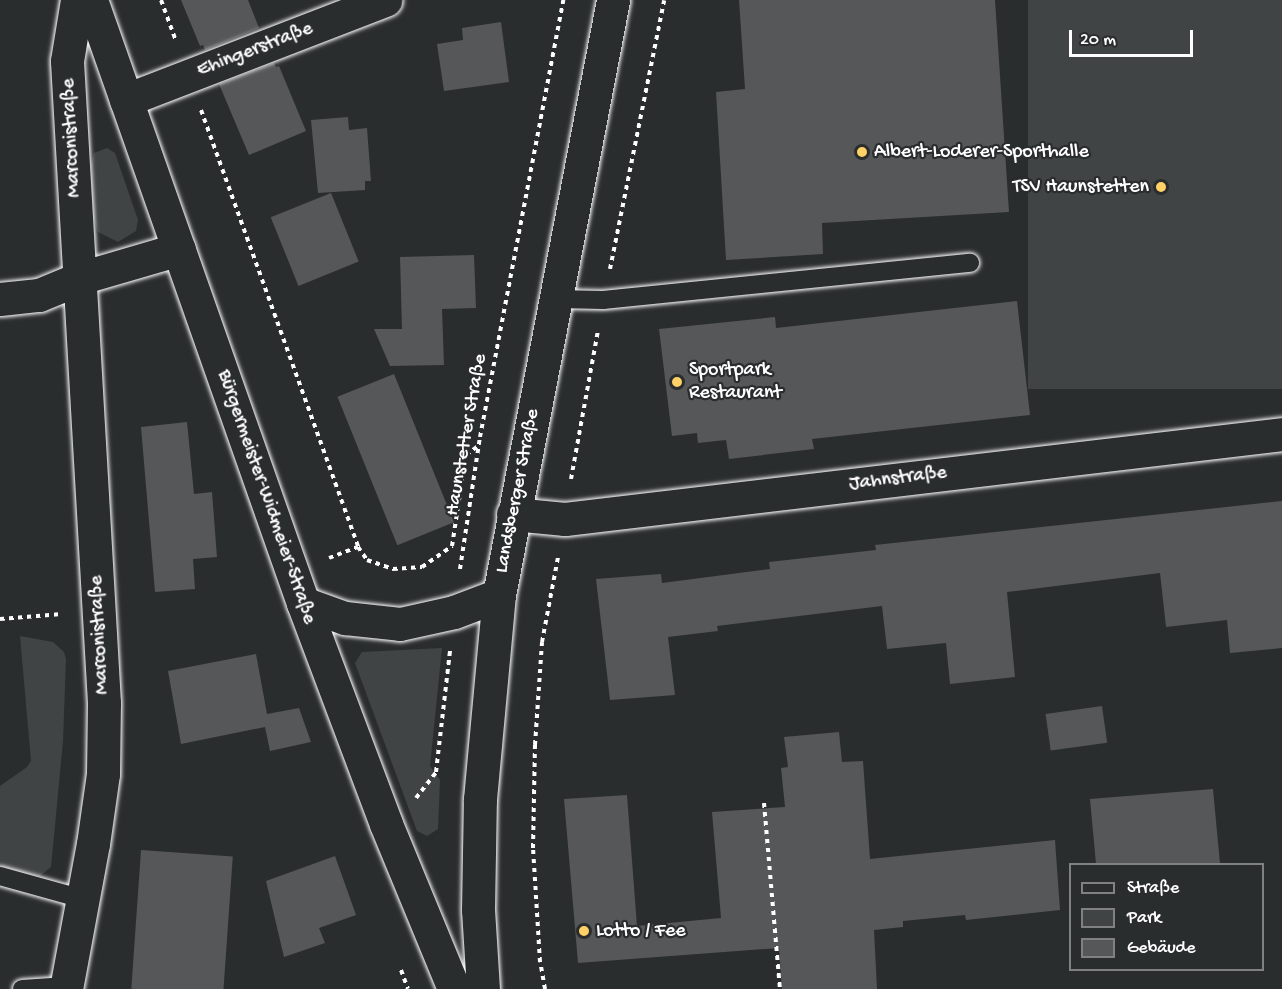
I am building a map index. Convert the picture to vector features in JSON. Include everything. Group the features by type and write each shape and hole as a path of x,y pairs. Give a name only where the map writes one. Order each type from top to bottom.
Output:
{"street":[{"name":"Marconistraße","path":"66,988 103,774 104,703 67,61 77,0"},
{"name":"Bürgermeister-Widmeier-Straße","path":"91,0 303,603 386,824 454,989"},
{"name":"Ehingerstraße","path":"126,100 385,0"},
{"name":"Landsberger Straße","path":"483,989 478,910 480,799 499,595 612,0"},
{"path":"0,299 39,295 80,278 179,249"},
{"name":"Jahnstraße","path":"513,514 565,519 1282,434"},
{"path":"303,603 345,618 400,624 454,612 499,595"}],"lane":[{"path":"556,299 603,300 970,263"},
{"path":"0,876 83,899"},
{"path":"22,989 66,988"}],"path":[{"path":"161,0 358,547 367,560 393,569 422,567 452,546 466,455 479,445"},
{"name":"Haunstetter Straße","path":"386,824 424,790 436,772 454,612 479,445 563,0"},
{"path":"545,989 540,962 533,848 535,745 542,642 603,300 664,0"},
{"path":"292,572 358,547"},
{"path":"0,619 99,610"},
{"path":"764,803 780,989"}],"green space":[{"name":"TSV Haunstetten","path":"1028,0 1282,0 1282,389 1028,389"},
{"path":"107,148 115,153 138,220 136,231 118,242 98,232 94,218 90,169 94,153"},
{"path":"20,636 53,642 64,652 66,659 63,741 51,867 40,876 3,871 0,865 0,786 27,767 31,761"},
{"path":"442,648 430,766 440,780 438,829 427,836 417,831 355,663 362,652"}],"building":[{"path":"181,0 248,0 259,28 205,50 203,45 200,46"},
{"name":"Albert-Loderer-Sporthalle","path":"739,0 995,0 1009,212 822,223 823,254 726,260 716,92 745,89"},
{"path":"501,22 509,82 444,91 437,44 463,40 462,28"},
{"path":"274,63 276,67 279,66 306,131 249,155 219,84"},
{"path":"348,117 349,130 367,128 371,181 365,181 365,190 318,193 311,120"},
{"path":"331,193 359,262 298,286 271,217"},
{"path":"474,255 476,308 442,309 444,365 390,366 374,329 402,329 400,257"},
{"path":"1017,301 1030,415 812,439 814,449 729,459 726,440 698,443 697,433 672,436 659,329 775,317 776,328"},
{"path":"394,374 454,522 397,545 337,397"},
{"path":"187,422 194,494 212,492 217,557 193,559 195,589 155,592 141,427"},
{"path":"1282,501 1282,648 1230,653 1227,620 1166,627 1160,573 1007,592 1015,677 950,684 946,643 887,649 882,606 717,626 718,631 668,637 675,695 610,700 596,579 661,574 662,583 770,569 769,562 876,550 875,545"},
{"path":"256,654 267,714 299,708 311,742 270,751 265,727 181,744 168,671"},
{"path":"1102,706 1107,743 1051,751 1046,714"},
{"path":"839,732 842,762 863,761 870,859 1055,840 1060,910 966,920 965,915 903,921 903,927 874,930 877,989 782,989 779,948 578,963 564,799 627,795 637,926 721,918 712,812 785,807 781,768 788,767 784,737"},
{"path":"1213,789 1220,863 1096,863 1090,799"},
{"path":"141,850 233,856 224,989 131,989"},
{"path":"335,856 356,915 319,928 325,943 284,957 266,881"}],"place":[{"name":"Albert-Loderer-Sporthalle","path":"862,152"},
{"name":"TSV Haunstetten","path":"1161,187"},
{"name":"Sportpark Restaurant","path":"677,382"},
{"name":"Lotto / Fee","path":"584,931"}]}
